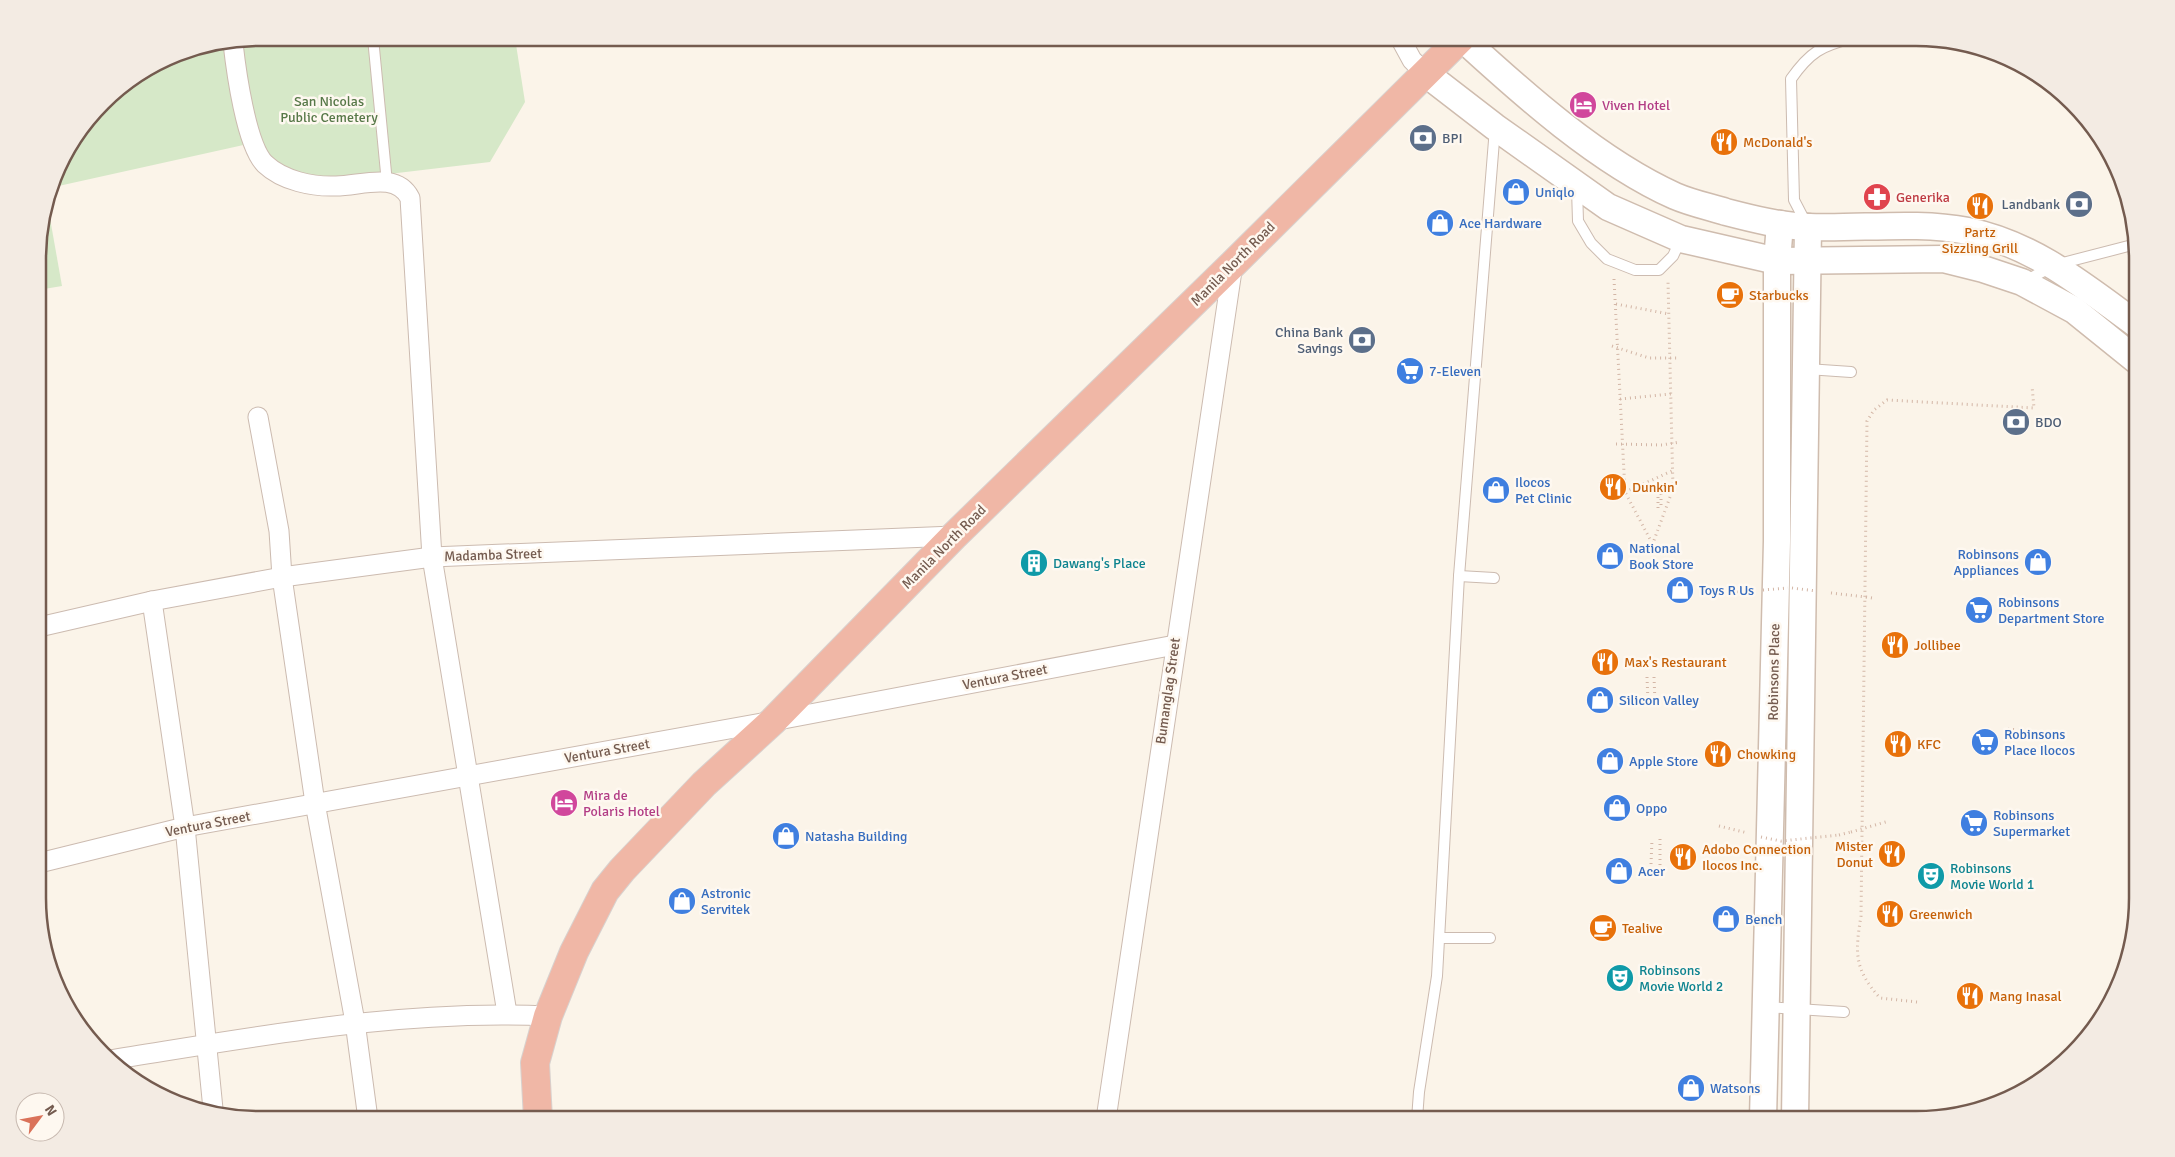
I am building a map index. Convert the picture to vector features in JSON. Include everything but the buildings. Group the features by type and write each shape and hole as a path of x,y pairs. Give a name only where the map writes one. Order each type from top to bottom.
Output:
{"highway":[{"name":"Manila North Road","path":"538,1111 535,1063 548,1016 564,972 605,891 622,870 704,784 773,721 954,536 1454,46"}],"street":[{"path":"1404,46 1412,60 1426,73 1495,127 1577,186 1608,207 1681,239 1777,261 1943,259 1984,269 2022,282 2074,310 2129,323"},
{"path":"1471,46 1548,112 1618,164 1676,196 1726,212 1780,224 1808,227 1938,227 1969,231 2029,252 2055,265 2107,319 2129,350"},
{"path":"234,48 244,108 254,143 264,163 283,176 313,186 338,186 366,182 386,183 400,186 406,190 410,198 432,557 507,1014"},
{"name":"Robinsons Place","path":"1762,1111 1777,541 1777,261 1780,224"},
{"name":"Robinsons Place","path":"1796,1111 1808,227"},
{"name":"Bumanglag Street","path":"1107,1111 1175,644 1233,264"},
{"path":"258,417 279,531 282,577 315,803 355,1022 367,1111"},
{"name":"Madamba Street","path":"46,625 152,601 282,577 432,557 954,536"},
{"path":"152,601 185,827 213,1105"},
{"name":"Ventura Street","path":"46,861 185,827 773,721 1175,644"},
{"path":"119,1058 355,1022 507,1014 548,1016"}],"lane":[{"path":"374,46 386,183"},
{"path":"1808,227 1794,200 1791,79 1813,52 1825,46"},
{"path":"1418,1111 1437,976 1440,938 1459,576 1495,127"},
{"path":"1577,186 1578,221 1591,243 1607,259 1635,270 1659,270 1674,256 1681,239"},
{"path":"1780,224 1794,200"},
{"path":"2022,282 2055,265 2128,246"},
{"path":"1806,369 1851,372"},
{"path":"1459,576 1494,578"},
{"path":"1440,938 1490,938"},
{"path":"1766,1007 1844,1012"}],"path":[{"path":"1652,555 1653,543 1673,489 1668,261"},
{"path":"1614,262 1625,492 1653,543"},
{"path":"1616,304 1669,314"},
{"path":"1612,346 1649,358 1679,358"},
{"path":"1916,1002 1880,998 1868,984 1861,970 1856,947 1860,916 1868,421 1874,410 1888,400 2034,408 2032,386"},
{"path":"1620,400 1671,394"},
{"path":"1616,444 1662,445 1680,442"},
{"path":"1625,492 1672,471"},
{"path":"1660,508 1658,489 1673,489"},
{"path":"1763,590 1790,588 1816,591"},
{"path":"1831,594 1872,598"},
{"path":"1647,677 1648,702"},
{"path":"1654,677 1655,702"},
{"path":"2008,729 2030,731"},
{"path":"2008,737 2029,738"},
{"path":"1719,826 1781,841 1845,834 1889,821"},
{"path":"1651,864 1652,838"},
{"path":"1660,838 1660,864"}],"green space":[{"name":"San Nicolas Public Cemetery","path":"259,46 516,46 525,102 490,162 313,183 248,144 60,186 68,165 82,141 99,119 119,99 141,82 165,68 204,54 231,48"},
{"path":"50,218 62,286 46,289 46,259"}],"place":[{"name":"Viven Hotel","path":"1583,105"},
{"name":"BPI","path":"1423,138"},
{"name":"McDonald's","path":"1724,142"},
{"name":"Uniqlo","path":"1516,192"},
{"name":"Generika","path":"1877,197"},
{"name":"Landbank","path":"2079,204"},
{"name":"Partz Sizzling Grill","path":"1980,206"},
{"name":"Ace Hardware","path":"1440,223"},
{"name":"Starbucks","path":"1730,295"},
{"name":"China Bank Savings","path":"1362,340"},
{"name":"7-Eleven","path":"1410,371"},
{"name":"BDO","path":"2016,422"},
{"name":"Dunkin'","path":"1613,487"},
{"name":"Ilocos Pet Clinic","path":"1496,490"},
{"name":"National Book Store","path":"1610,556"},
{"name":"Robinsons Appliances","path":"2038,562"},
{"name":"Dawang's Place","path":"1034,563"},
{"name":"Toys R Us","path":"1680,590"},
{"name":"Robinsons Department Store","path":"1979,610"},
{"name":"Jollibee","path":"1895,645"},
{"name":"Max's Restaurant","path":"1605,662"},
{"name":"Silicon Valley","path":"1600,700"},
{"name":"Robinsons Place Ilocos","path":"1985,742"},
{"name":"KFC","path":"1898,744"},
{"name":"Chowking","path":"1718,754"},
{"name":"Apple Store","path":"1610,761"},
{"name":"Mira de Polaris Hotel","path":"564,803"},
{"name":"Oppo","path":"1617,808"},
{"name":"Robinsons Supermarket","path":"1974,823"},
{"name":"Natasha Building","path":"786,836"},
{"name":"Mister Donut","path":"1892,854"},
{"name":"Adobo Connection Ilocos Inc.","path":"1683,857"},
{"name":"Acer","path":"1619,871"},
{"name":"Robinsons Movie World 1","path":"1931,876"},
{"name":"Astronic Servitek","path":"682,901"},
{"name":"Greenwich","path":"1890,914"},
{"name":"Bench","path":"1726,919"},
{"name":"Tealive","path":"1603,928"},
{"name":"Robinsons Movie World 2","path":"1620,978"},
{"name":"Mang Inasal","path":"1970,996"},
{"name":"Watsons","path":"1691,1088"}]}
